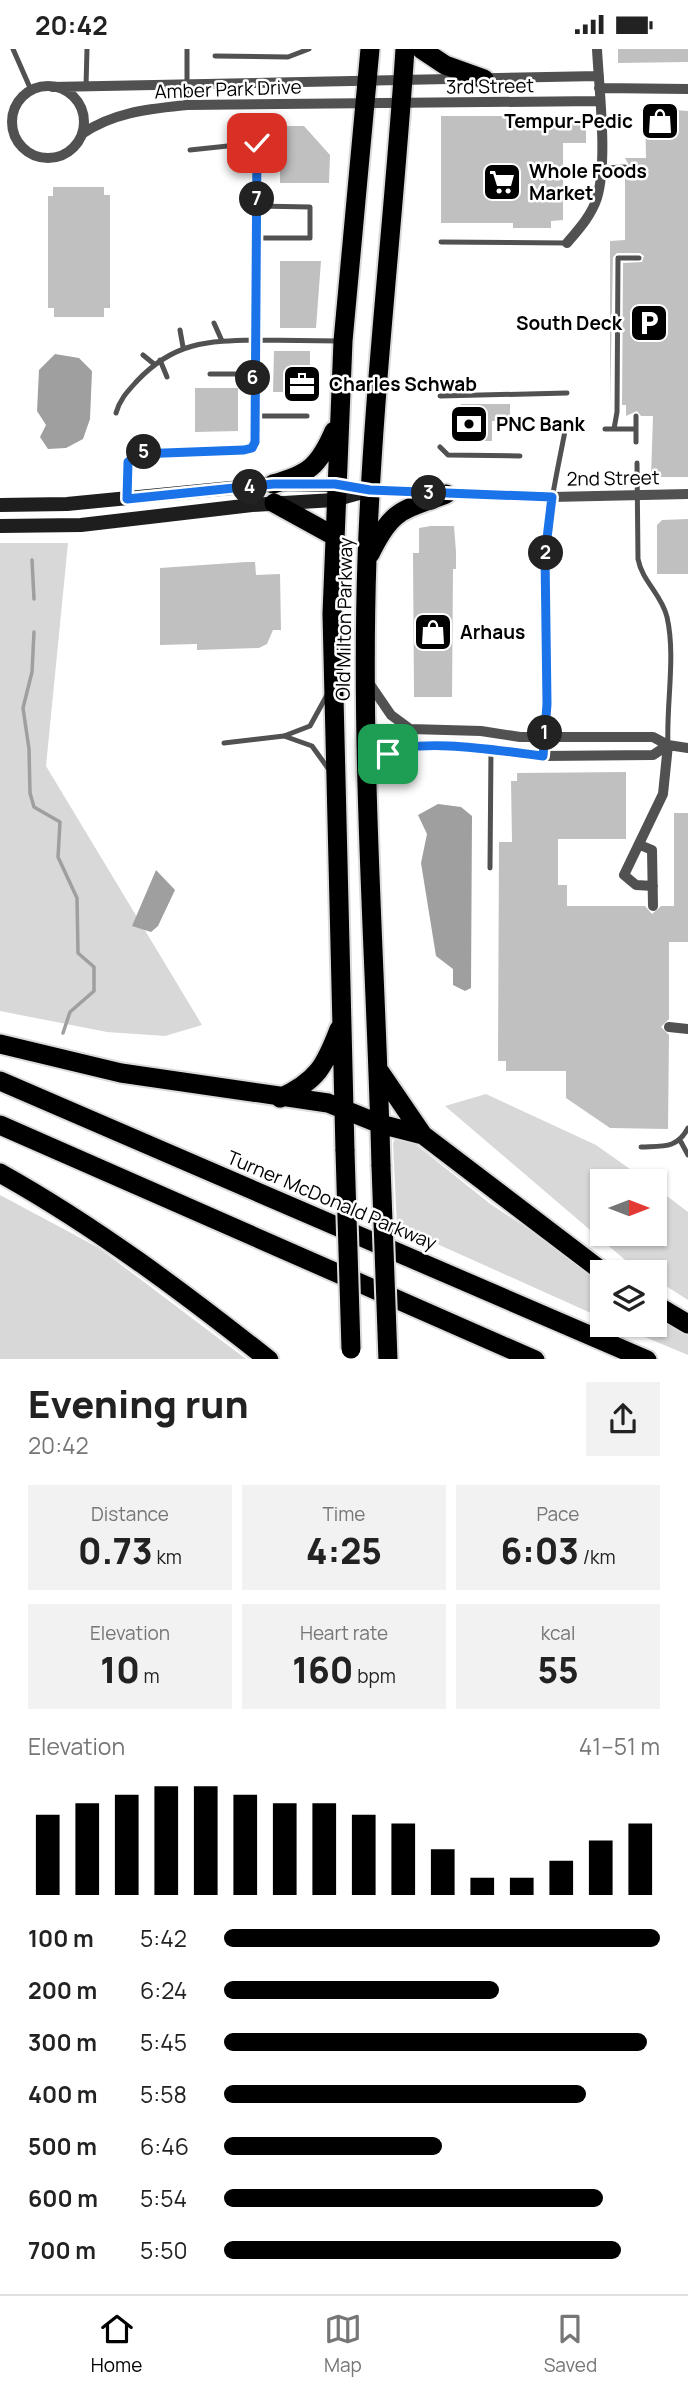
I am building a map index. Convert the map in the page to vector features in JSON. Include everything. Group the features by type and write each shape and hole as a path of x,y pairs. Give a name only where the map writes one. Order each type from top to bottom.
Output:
{"highway":[{"name":"Old Milton Parkway","path":"351,1354 334,777 334,536 342,341 384,81 370,49"},
{"name":"Old Milton Parkway","path":"388,1359 365,678 382,104 384,81 405,49"},
{"path":"421,49 445,65 484,79"},
{"path":"334,536 274,494 318,463 338,421"},
{"path":"367,562 384,526 394,515 446,494"},
{"path":"280,1098 304,1086 319,1072 342,1022"},
{"path":"0,1044 100,1069 280,1098 328,1103 380,1123 423,1135"},
{"path":"379,1070 423,1135 590,1262"},
{"name":"Turner McDonald Parkway","path":"0,1081 645,1359"},
{"path":"0,1125 533,1359"},
{"path":"0,1173 108,1240 201,1306 268,1359"},
{"path":"667,1312 688,1324"}],"street":[{"path":"567,243 589,218 597,197 601,168 597,49"},
{"name":"3rd Street","path":"384,81 598,76"},
{"name":"Amber Park Drive","path":"52,86 384,81"},
{"path":"52,86 62,89 78,103 84,124 76,144 58,157 46,158 25,150 17,141 12,118 22,97 32,90 52,86"},
{"path":"599,88 688,89"},
{"name":"3rd Street","path":"382,104 599,101"},
{"name":"Amber Park Drive","path":"82,134 97,124 136,111 187,105 382,104"},
{"path":"0,505 370,490"},
{"name":"2nd Street","path":"370,490 552,497 688,494"},
{"path":"0,526 81,525 274,494"},
{"path":"365,678 391,715 411,729 457,729 520,737 653,737 668,745 688,748"},
{"path":"367,777 381,758 400,748 432,746 543,756 653,755 668,745"},
{"path":"653,886 636,885 624,875 663,794 668,745"},
{"path":"640,845 652,850 653,906"},
{"path":"669,1027 688,1030"}],"lane":[{"path":"13,49 32,90"},
{"path":"86,86 87,49"},
{"path":"187,49 187,105"},
{"path":"215,55 247,53 288,57 309,49"},
{"path":"127,499 126,469 131,457 145,451 162,454 252,448 255,442 253,374 254,351 258,340 257,143 190,150"},
{"path":"601,168 625,167"},
{"path":"257,206 310,207 310,238 257,238"},
{"path":"441,242 567,243"},
{"path":"614,429 617,412 618,258 639,258"},
{"path":"214,323 222,341"},
{"path":"180,330 183,347"},
{"path":"116,413 120,400 153,364 183,347 222,341 342,341"},
{"path":"143,355 153,364"},
{"path":"160,360 167,377"},
{"path":"210,375 253,374"},
{"path":"440,396 567,393"},
{"path":"254,416 306,416"},
{"path":"636,416 636,442"},
{"path":"605,429 636,429"},
{"path":"543,756 545,555 552,497 565,431"},
{"path":"440,447 448,455 520,456"},
{"path":"637,463 640,572 656,590 667,616 668,745"},
{"path":"224,743 284,736 310,726 333,684"},
{"path":"284,736 312,746 334,777"},
{"path":"490,868 491,750"},
{"path":"640,1147 672,1146 681,1142 688,1128"},
{"path":"681,1142 688,1155"}],"shaded area":[{"path":"55,354 79,358 92,371 90,419 83,439 66,448 48,449 40,437 46,425 37,411 39,370"},
{"path":"0,543 68,543 46,766 202,1025 165,1036 107,1032 0,1011"},
{"path":"438,804 461,807 472,816 471,988 465,991 453,985 453,969 436,956 421,863 427,834 418,815"},
{"path":"156,870 175,890 158,926 151,932 132,926"},
{"path":"486,1094 596,1145 630,1169 590,1169 590,1230 445,1106"},
{"path":"397,1136 414,1143 489,1203 590,1270 590,1313 397,1226 393,1143"},
{"path":"0,1195 99,1248 246,1359 0,1359"},
{"path":"667,1196 688,1212 688,1300 667,1287 667,1260 625,1260 609,1246 667,1246"},
{"path":"667,1318 688,1330 688,1355 645,1337 667,1337"}],"building":[{"path":"618,49 688,49 688,62 618,63"},
{"name":"South Deck","path":"645,108 688,111 688,477 651,477 653,416 641,416 637,411 626,416 626,405 622,405 623,263 642,262 644,256 640,253 617,253 613,257 610,405 610,241 625,240 625,172 630,167 625,158 646,158"},
{"name":"Whole Foods Market","path":"441,116 561,116 561,123 586,123 586,143 563,143 563,220 551,221 551,228 513,228 513,223 441,223"},
{"path":"280,126 304,126 330,155 329,183 280,183"},
{"path":"53,187 104,187 104,195 110,195 110,308 104,308 104,317 54,317 54,308 48,308 48,196 53,196"},
{"path":"280,261 321,261 316,328 280,328"},
{"path":"274,351 310,351 310,392 273,392"},
{"path":"195,388 238,388 238,431 195,432"},
{"path":"461,404 510,404 510,421 492,421 492,441 461,441"},
{"path":"688,519 688,574 657,574 657,525 662,520"},
{"path":"454,526 456,569 453,569 452,697 414,697 413,553 419,553 419,528"},
{"path":"255,562 256,575 280,574 281,630 273,630 267,644 259,648 197,650 197,644 160,645 160,568"},
{"path":"626,772 626,839 558,839 558,885 567,885 567,906 645,906 652,914 661,906 674,906 674,813 688,813 688,942 669,942 669,1019 661,1027 669,1035 668,1129 610,1128 566,1098 566,1071 506,1071 506,1061 498,1061 499,842 512,842 511,781 517,781 517,773"}],"waterway":[{"path":"32,560 34,599"},
{"path":"34,632 32,672 23,708 29,749 30,793 34,807 60,822 58,857 77,898 78,953 94,967 94,991 70,1012 63,1033"}],"place":[{"name":"Tempur-Pedic","path":"660,121"},
{"name":"Whole Foods Market","path":"502,182"},
{"name":"South Deck","path":"649,323"},
{"name":"Charles Schwab","path":"302,384"},
{"name":"PNC Bank","path":"469,424"},
{"name":"Arhaus","path":"433,632"}],"route":[{"path":"257,143 258,340 253,362 255,442 252,448 244,450 162,454 145,451 131,457 126,469 127,499 273,484 335,484 370,490 552,497 545,555 547,704 543,756 432,746 400,748 388,754"}]}
